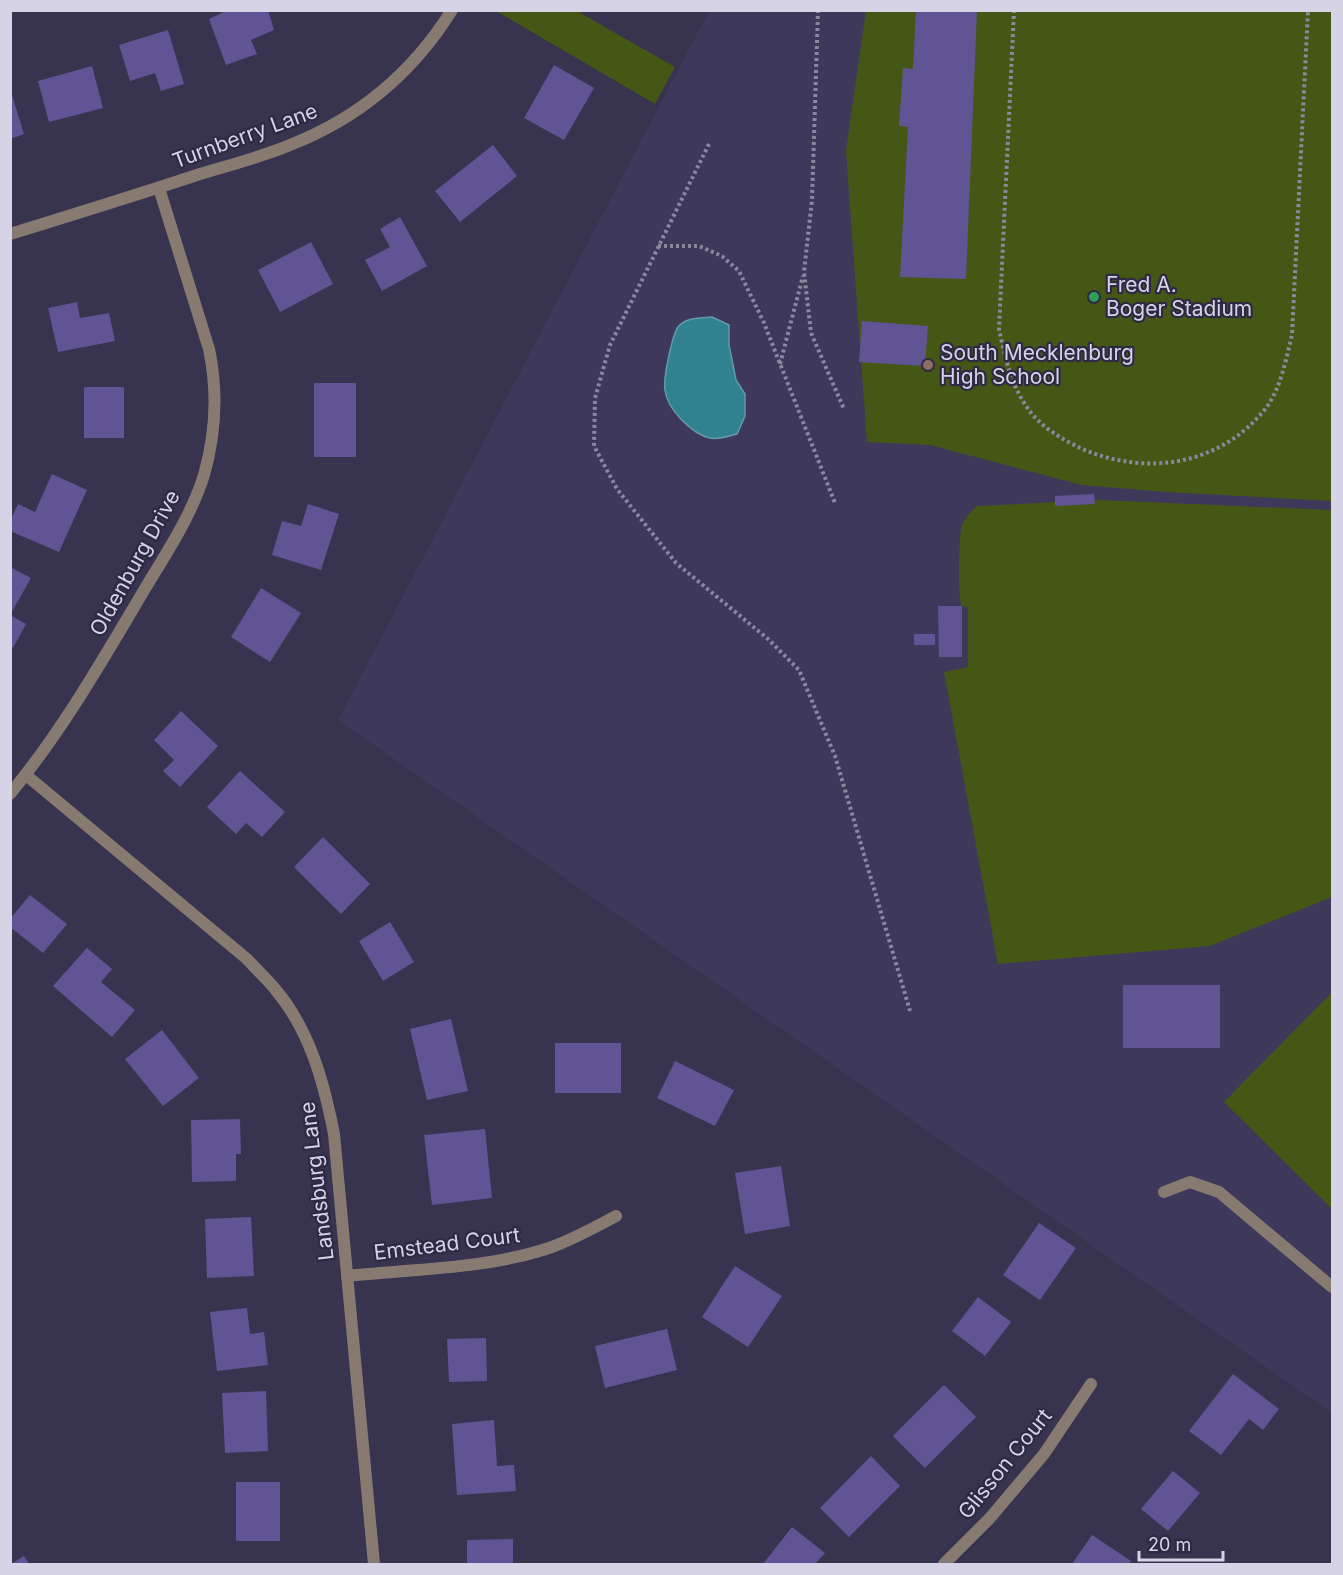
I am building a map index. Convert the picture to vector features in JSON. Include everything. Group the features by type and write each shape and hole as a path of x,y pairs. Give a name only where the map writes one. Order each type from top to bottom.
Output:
{"street":[{"name":"Turnberry Lane","path":"10,234 290,145 341,121 365,106 400,76 434,39 452,10"},
{"name":"Oldenburg Drive","path":"10,794 26,775 87,687 186,519 203,477 213,435 215,392 209,349 159,188"},
{"name":"Landsburg Lane","path":"26,775 247,959 276,990 300,1026 325,1088 334,1134 374,1564"},
{"path":"1164,1192 1190,1182 1219,1192 1332,1287"},
{"name":"Emstead Court","path":"347,1276 499,1261 548,1248 616,1216"},
{"name":"Glisson Court","path":"944,1564 990,1518 1044,1454 1091,1384"}],"path":[{"path":"780,364 804,272 813,200 818,10"},
{"path":"1014,10 999,329 1008,370 1029,411 1061,439 1102,457 1137,464 1174,462 1210,452 1242,434 1267,406 1283,373 1292,336 1308,10"},
{"path":"708,144 610,345 594,398 594,446 617,489 676,563 768,639 799,670 835,756 910,1011"},
{"path":"658,246 699,246 722,256 739,271 764,323 835,503"},
{"path":"804,272 811,333 844,409"}],"shaded area":[{"path":"496,11 577,11 675,67 655,104"},
{"name":"South Mecklenburg High School","path":"709,11 1332,11 1332,1413 338,720"},
{"name":"Fred A. Boger Stadium","path":"866,11 1332,11 1332,501 1082,485 930,445 867,442 846,151"},
{"path":"712,317 729,325 729,345 736,380 745,394 745,416 737,434 716,438 703,436 688,426 670,405 665,390 671,348 678,327 689,320"},
{"path":"1100,500 1332,510 1332,897 1210,946 998,964 944,672 968,667 968,607 962,606 959,592 962,525 977,506"},
{"path":"1332,992 1332,1209 1224,1102"}],"building":[{"path":"228,10 268,10 274,30 251,40 257,54 226,65 209,19"},
{"path":"916,10 977,10 966,279 900,277 908,127 899,126 903,68 913,69"},
{"path":"168,30 184,84 161,91 155,73 130,81 119,45"},
{"path":"554,65 594,88 564,140 524,118"},
{"path":"92,66 103,108 49,122 38,81"},
{"path":"10,93 24,134 10,139"},
{"path":"493,145 517,176 460,222 435,191"},
{"path":"400,217 427,266 382,291 365,260 390,247 380,229"},
{"path":"311,242 333,284 280,312 258,270"},
{"path":"77,302 80,318 109,313 115,341 58,352 48,308"},
{"path":"862,321 928,326 925,366 859,362"},
{"path":"314,383 356,383 356,457 314,457"},
{"path":"84,387 124,387 124,438 84,438"},
{"path":"52,474 87,490 59,552 10,531 10,521 18,504 35,512"},
{"path":"1094,494 1095,504 1055,506 1055,496"},
{"path":"308,504 339,514 321,570 272,555 282,521 301,526"},
{"path":"10,567 31,578 10,615"},
{"path":"261,588 301,613 270,662 231,637"},
{"path":"938,606 962,606 962,657 939,657"},
{"path":"10,615 26,624 13,648 10,646"},
{"path":"914,634 935,634 935,645 914,645"},
{"path":"181,711 218,746 180,787 163,771 174,760 154,740"},
{"path":"240,771 285,812 262,837 246,823 236,834 207,807"},
{"path":"323,837 370,884 341,914 294,867"},
{"path":"30,895 67,924 43,953 10,927 10,919"},
{"path":"390,922 414,962 383,981 359,941"},
{"path":"87,948 112,969 101,982 135,1010 112,1037 53,986"},
{"path":"1123,985 1220,985 1220,1048 1123,1048"},
{"path":"451,1019 468,1091 427,1100 410,1029"},
{"path":"162,1030 199,1078 163,1106 125,1059"},
{"path":"555,1043 621,1043 621,1093 555,1093"},
{"path":"675,1061 734,1090 715,1126 657,1098"},
{"path":"240,1119 241,1154 236,1154 236,1181 192,1182 191,1120"},
{"path":"485,1129 492,1198 432,1205 424,1135"},
{"path":"781,1166 790,1226 745,1234 735,1173"},
{"path":"251,1217 254,1276 207,1278 205,1219"},
{"path":"1039,1223 1076,1248 1040,1300 1003,1275"},
{"path":"735,1266 782,1296 748,1347 702,1317"},
{"path":"978,1297 1011,1322 985,1356 952,1331"},
{"path":"247,1308 250,1334 264,1332 268,1365 217,1371 210,1312"},
{"path":"667,1329 677,1370 605,1388 595,1346"},
{"path":"486,1338 487,1381 449,1382 447,1339"},
{"path":"1233,1374 1279,1409 1263,1430 1249,1419 1221,1455 1189,1431"},
{"path":"944,1385 976,1417 925,1468 893,1436"},
{"path":"266,1391 268,1451 225,1453 222,1393"},
{"path":"494,1420 497,1466 514,1465 516,1491 457,1495 452,1424"},
{"path":"871,1456 900,1486 849,1537 820,1508"},
{"path":"1173,1471 1200,1493 1168,1531 1141,1509"},
{"path":"236,1482 280,1482 280,1541 236,1541"},
{"path":"792,1527 825,1553 815,1564 763,1564"},
{"path":"1092,1535 1131,1561 1129,1564 1072,1564"},
{"path":"513,1539 513,1564 467,1564 467,1540"},
{"path":"24,1556 29,1564 11,1564"}],"place":[{"name":"Fred A. Boger Stadium","path":"1094,297"},
{"name":"South Mecklenburg High School","path":"928,365"}]}
